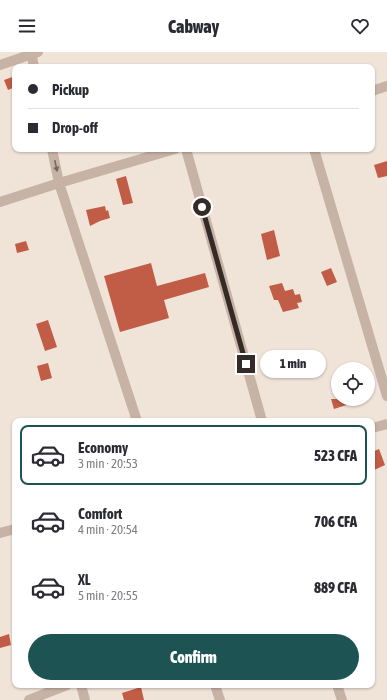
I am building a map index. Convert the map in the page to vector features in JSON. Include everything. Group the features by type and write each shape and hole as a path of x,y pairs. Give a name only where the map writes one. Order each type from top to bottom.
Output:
{"street":[{"path":"0,65 33,53 34,64"},
{"path":"375,90 387,86"},
{"path":"53,152 59,183 136,418"},
{"path":"0,202 165,152"},
{"path":"187,152 261,418"},
{"path":"315,152 387,396"},
{"path":"375,427 387,424"},
{"path":"0,533 12,530"},
{"path":"29,700 59,688"},
{"path":"82,688 85,700"},
{"path":"216,688 220,700"},
{"path":"338,688 342,700"}],"building":[{"path":"12,77 12,88 8,90 4,80"},
{"path":"387,161 387,176 378,178 374,165"},
{"path":"126,176 133,203 123,205 116,179"},
{"path":"105,206 106,211 108,210 110,218 90,226 86,210"},
{"path":"274,230 280,256 267,260 261,234"},
{"path":"26,241 29,250 17,253 15,244"},
{"path":"151,263 157,286 205,273 209,287 164,300 169,318 120,332 104,276"},
{"path":"331,268 337,282 327,286 321,272"},
{"path":"282,283 285,291 293,289 295,295 300,294 302,302 297,303 299,308 283,312 278,300 274,300 269,286"},
{"path":"48,320 57,347 45,351 36,324"},
{"path":"48,363 52,378 41,381 37,366"},
{"path":"333,406 343,406 334,409"},
{"path":"379,449 385,465 375,470 375,451"},
{"path":"9,634 11,645 0,648 0,637"},
{"path":"141,688 144,700 124,700 122,693"}],"route":[{"path":"202,207 246,364"}]}
